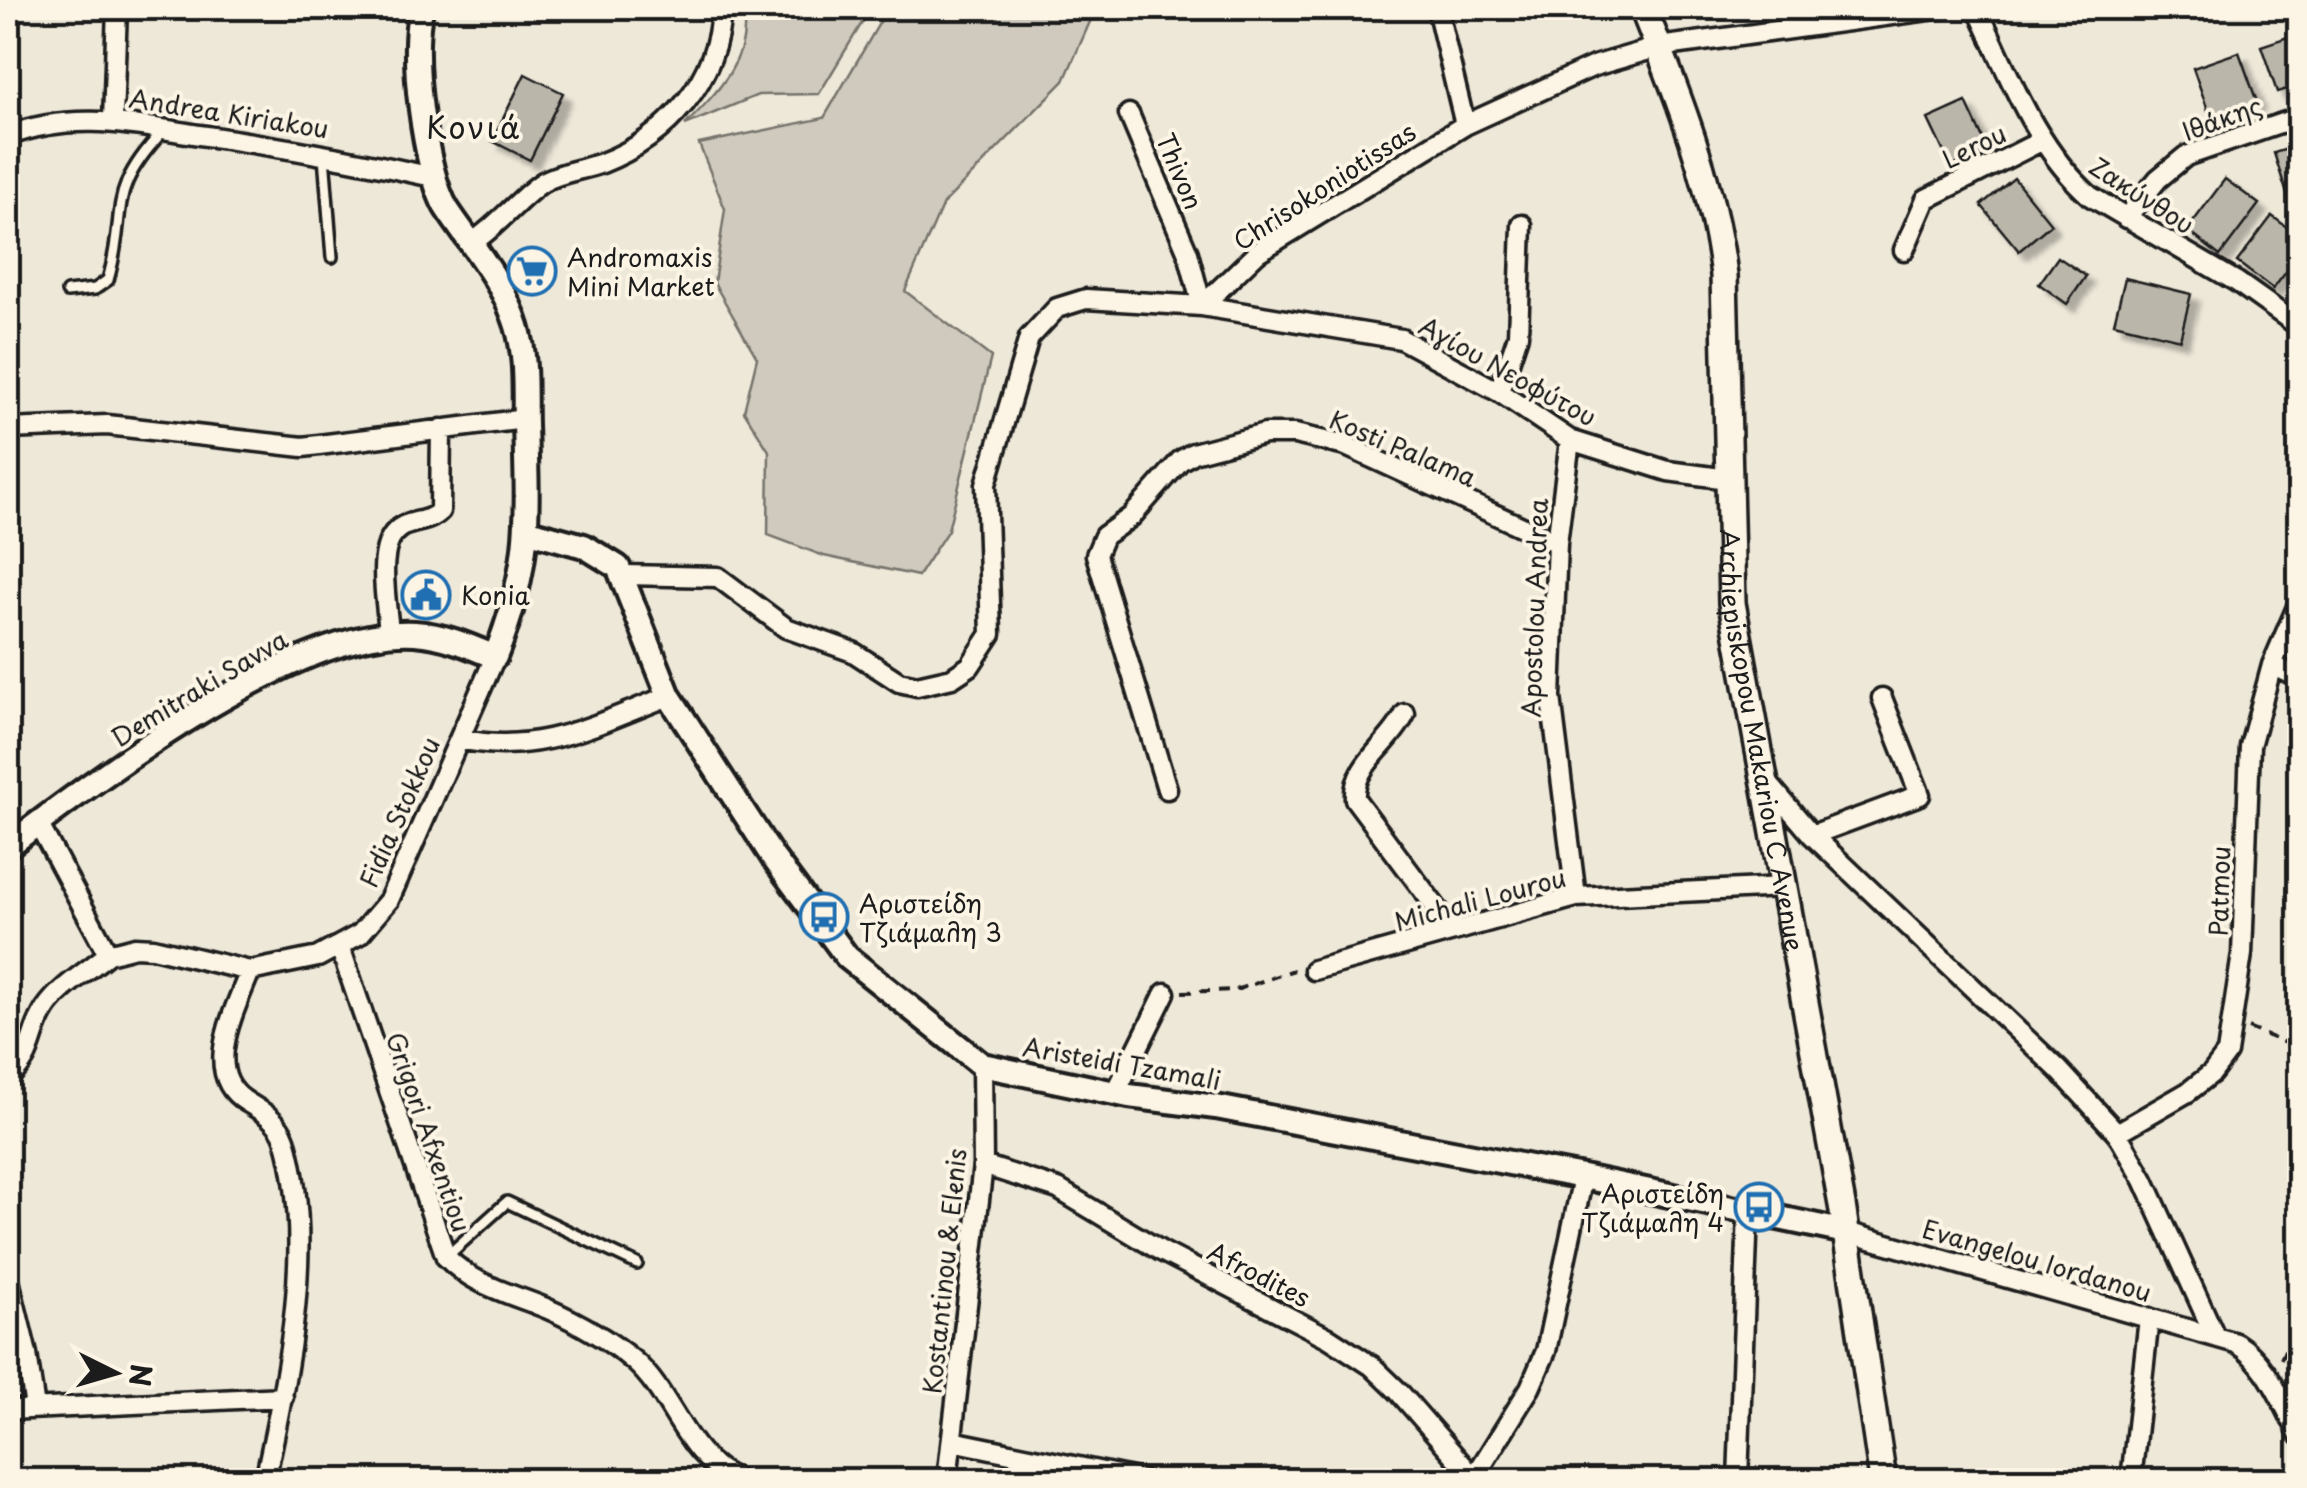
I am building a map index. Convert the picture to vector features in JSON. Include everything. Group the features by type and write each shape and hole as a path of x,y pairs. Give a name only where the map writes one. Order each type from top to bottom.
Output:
{"main road":[{"name":"Archiepiskopou Makariou C Avenue","path":"1642,8 1693,139 1718,228 1724,275 1732,602 1846,1232 1883,1480"}],"street":[{"path":"113,120 117,8"},
{"path":"422,8 416,48 434,177 447,208 495,276 517,324 526,378 529,531 512,615 495,657"},
{"path":"473,242 499,225 543,182 620,155 680,110 702,79 715,49 721,8"},
{"path":"1437,8 1465,125"},
{"name":"Chrisokoniotissas","path":"1202,306 1258,252 1465,125 1594,66 1659,47 1943,8"},
{"name":"Ζακύνθου","path":"1977,8 2041,141 2070,179 2126,218 2254,292 2300,327"},
{"path":"8,114 12,135"},
{"name":"Thivon","path":"1129,114 1188,254 1202,306"},
{"name":"Ιθάκης","path":"2126,218 2158,179 2186,156 2300,117"},
{"name":"Andrea Kiriakou","path":"12,135 75,121 113,120 324,153 434,177"},
{"name":"Lerou","path":"1904,250 1926,199 2041,141"},
{"path":"1499,392 1518,336 1522,225"},
{"path":"529,531 584,546 604,556 624,576 718,577 786,628 852,652 899,682 917,686 952,678 970,666 991,634 986,484 1029,338 1057,308 1086,299 1202,306"},
{"name":"Αγίου Νεοφύτου","path":"1202,306 1401,338 1499,392 1570,440 1668,471 1728,478"},
{"path":"8,429 108,425 277,447 525,419"},
{"path":"389,634 386,547 401,527 427,520 440,511 442,429"},
{"name":"Kosti Palama","path":"1167,789 1096,554 1104,536 1132,516 1166,476 1193,453 1265,434 1323,439 1556,543"},
{"name":"Apostolou Andrea","path":"1570,440 1556,543 1550,697 1576,897"},
{"name":"Aristeidi Tzamali","path":"624,576 669,696 772,856 848,957 982,1066 1114,1094 1216,1107 1583,1176 1846,1232"},
{"name":"Patmou","path":"2117,1133 2212,1073 2227,1053 2235,1023 2250,746 2272,665 2300,600"},
{"name":"Demitraki Savva","path":"8,846 146,749 293,660 389,634 434,636 495,657"},
{"name":"Fidia Stokkou","path":"108,954 135,947 153,948 250,971 297,964 340,947 360,934 389,900 495,657"},
{"path":"2272,665 2300,678"},
{"path":"460,739 486,745 532,745 669,696"},
{"path":"1812,835 1920,795 1882,698"},
{"path":"1405,714 1390,740 1361,769 1355,780 1355,799 1453,930"},
{"path":"1761,774 1812,835 2059,1070 2117,1133 2144,1180 2214,1334"},
{"path":"8,1078 28,1058 44,1010 108,954 38,823"},
{"name":"Michali Lourou","path":"1314,970 1576,897 1782,888"},
{"name":"Grigori Afxentiou","path":"340,947 446,1258 476,1281 588,1329 636,1363 698,1450 720,1472 740,1480"},
{"path":"250,971 233,1016 222,1069 232,1091 274,1121 284,1136 297,1253 297,1301 283,1397 265,1480"},
{"path":"1114,1094 1164,993"},
{"name":"Kostantinou & Elenis","path":"947,1480 982,1164 982,1066"},
{"name":"Afrodites","path":"982,1164 1058,1189 1161,1252 1329,1338 1400,1392 1475,1479"},
{"path":"1475,1479 1530,1388 1546,1351 1583,1176"},
{"path":"1738,1480 1748,1212"},
{"name":"Evangelou Iordanou","path":"1846,1232 2214,1334 2253,1354 2300,1436"},
{"path":"8,1276 35,1408"},
{"path":"2131,1480 2149,1318"},
{"path":"8,1410 283,1397"},
{"path":"952,1440 1142,1480"}],"lane":[{"path":"67,292 95,289 108,280 118,198 127,174 164,130"},
{"path":"324,153 332,257"},
{"path":"446,1258 507,1202 638,1264"}],"path":[{"path":"1164,993 1236,990 1290,970 1314,970"},
{"path":"2235,1023 2300,1049"},
{"path":"2271,1383 2300,1318"}],"shaded area":[{"path":"741,8 871,8 819,94 758,95 685,125 720,87 738,57 744,25"},
{"path":"888,8 1096,8 1064,81 943,204 905,291 991,357 948,530 918,576 824,556 768,535 769,451 744,411 757,358 714,283 725,209 699,144 824,118"}],"building":[{"path":"2300,33 2300,85 2277,92 2261,46"},
{"path":"2239,52 2257,102 2211,119 2193,68"},
{"path":"525,74 563,93 530,160 492,141"},
{"path":"1966,102 1988,150 1951,167 1928,119"},
{"path":"2300,145 2300,203 2288,197 2274,153"},
{"path":"2014,178 2051,224 2019,251 1981,205"},
{"path":"2225,179 2259,204 2220,256 2187,230"},
{"path":"2272,216 2300,237 2300,254 2273,289 2237,262"},
{"path":"2058,257 2086,276 2067,304 2039,284"},
{"path":"2125,278 2191,294 2180,339 2114,323"}],"place":[{"name":"Andromaxis Mini Market","path":"532,271"},
{"name":"Konia","path":"426,595"},
{"name":"Αριστείδη Τζιάμαλη 3","path":"824,917"},
{"name":"Αριστείδη Τζιάμαλη 4","path":"1759,1207"}],"district":[{"name":"Κονιά","path":"474,126"}]}
